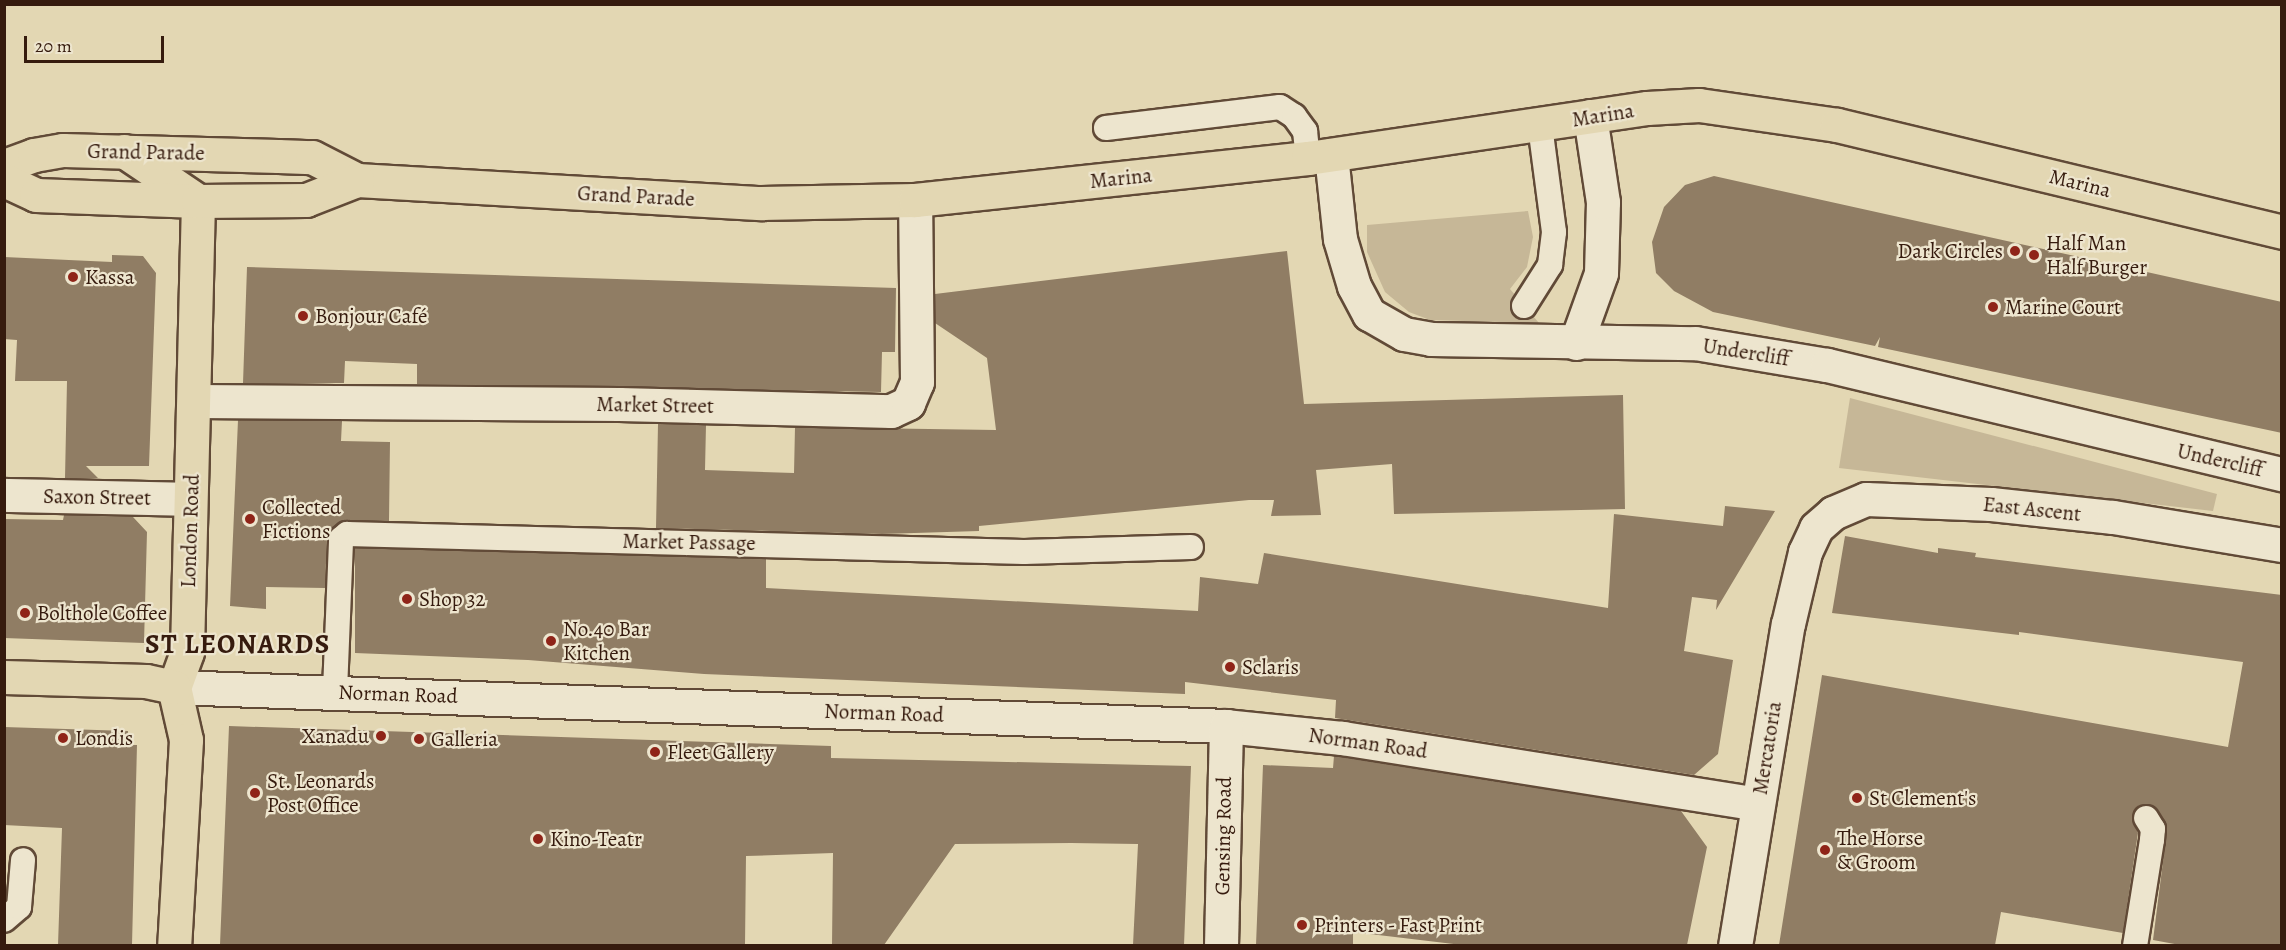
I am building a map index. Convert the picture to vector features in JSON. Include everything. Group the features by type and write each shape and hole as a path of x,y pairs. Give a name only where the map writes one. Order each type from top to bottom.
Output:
{"main road":[{"name":"Marina","path":"915,200 1320,157 1540,126 1590,116 1699,105 1765,112 1837,125 2282,232"},
{"name":"Grand Parade","path":"4,166 34,155 63,150 312,158 357,180 761,203 915,200"},
{"path":"124,151 198,201"},
{"name":"Grand Parade","path":"4,180 36,195 198,201 306,201 357,180"},
{"name":"London Road","path":"174,687 187,651 190,499 195,401 198,201"},
{"name":"Norman Road","path":"4,677 146,681 174,687"},
{"path":"174,687 186,740 174,945"}],"street":[{"path":"1576,343 1601,273 1603,202 1590,116"},
{"name":"Undercliff","path":"1320,157 1353,286 1369,314 1382,324 1431,339 1576,343 1695,343 1827,365 2282,474"},
{"name":"Market Street","path":"195,401 619,404 891,411 908,403 917,382 915,200"},
{"name":"Saxon Street","path":"4,495 190,499"},
{"name":"East Ascent","path":"1805,552 1816,528 1833,513 1866,499 2013,506 2112,517 2282,545"},
{"name":"Mercatoria","path":"1735,945 1788,624 1805,552"},
{"name":"Norman Road","path":"174,687 1226,726 1342,738 1758,804"},
{"name":"Gensing Road","path":"1221,945 1226,726"}],"lane":[{"path":"1106,128 1280,107 1294,116 1320,157"},
{"path":"1524,306 1550,265 1554,232 1540,126"},
{"name":"Market Passage","path":"335,692 341,539 348,534 1013,551 1191,547"},
{"path":"2135,945 2152,840 2152,829 2146,818"},
{"path":"4,920 19,907 23,860"}],"shaded area":[{"path":"1528,211 1533,237 1527,267 1510,289 1539,323 1430,320 1409,312 1385,292 1367,252 1367,225"},
{"path":"1850,398 2217,494 2213,511 1839,468"}],"building":[{"name":"Marine Court","path":"1714,176 2282,302 2282,433 1878,347 1880,337 1875,346 1713,312 1674,291 1656,273 1652,242 1664,207 1685,185"},
{"path":"1287,251 1304,404 1623,395 1625,509 1394,514 1392,464 1316,470 1321,515 1271,516 1274,500 1249,500 979,526 979,531 882,534 656,528 658,424 706,425 705,470 794,473 795,427 996,430 987,358 935,323 935,294"},
{"path":"112,255 143,256 156,273 149,466 86,466 98,478 65,478 67,381 15,381 17,340 4,339 4,257 112,262"},
{"path":"247,267 896,288 895,352 882,352 881,392 417,384 417,364 345,361 344,383 243,383"},
{"path":"238,420 342,421 341,441 390,442 389,521 338,523 327,538 325,588 266,587 266,609 230,606"},
{"path":"1725,506 1775,511 1716,610 1717,600 1692,597 1684,651 1733,660 1718,754 1694,775 1335,718 1336,700 1185,682 1185,694 704,674 528,660 355,653 355,548 766,559 766,588 1198,611 1200,577 1258,584 1264,553 1608,608 1614,514 1723,526"},
{"path":"64,515 133,517 147,532 144,643 4,638 4,519 63,520"},
{"path":"1845,536 1938,553 1938,548 1976,553 1975,557 2282,595 2282,945 2180,945 2153,940 2167,830 2158,810 2146,804 2138,806 2132,818 2138,833 2123,933 2001,912 1995,945 1779,945 1822,675 2228,747 2243,662 2019,632 2019,635 1832,613"},
{"path":"229,726 831,746 831,758 1191,766 1184,945 1133,945 1138,844 1071,843 955,844 884,945 832,945 833,853 746,856 745,945 220,945"},
{"path":"4,727 128,731 127,745 137,745 132,945 58,945 62,828 4,825"},
{"path":"1334,756 1681,811 1707,847 1687,945 1462,945 1353,932 1353,945 1256,945 1263,765 1333,768"}],"place":[{"name":"Dark Circles","path":"2015,251"},
{"name":"Half Man Half Burger","path":"2034,255"},
{"name":"Kassa","path":"73,277"},
{"name":"Marine Court","path":"1993,307"},
{"name":"Bonjour Café","path":"303,316"},
{"name":"Collected Fictions","path":"250,519"},
{"name":"Shop 32","path":"407,599"},
{"name":"Bolthole Coffee","path":"25,613"},
{"name":"No.40 Bar Kitchen","path":"551,641"},
{"name":"Sclaris","path":"1230,667"},
{"name":"Xanadu","path":"381,736"},
{"name":"Londis","path":"63,738"},
{"name":"Galleria","path":"419,739"},
{"name":"Fleet Gallery","path":"655,752"},
{"name":"St. Leonards Post Office","path":"255,793"},
{"name":"St Clement's","path":"1857,798"},
{"name":"Kino-Teatr","path":"538,839"},
{"name":"The Horse & Groom","path":"1825,850"},
{"name":"Printers - Fast Print","path":"1302,925"}],"district":[{"name":"ST LEONARDS","path":"238,645"}]}
